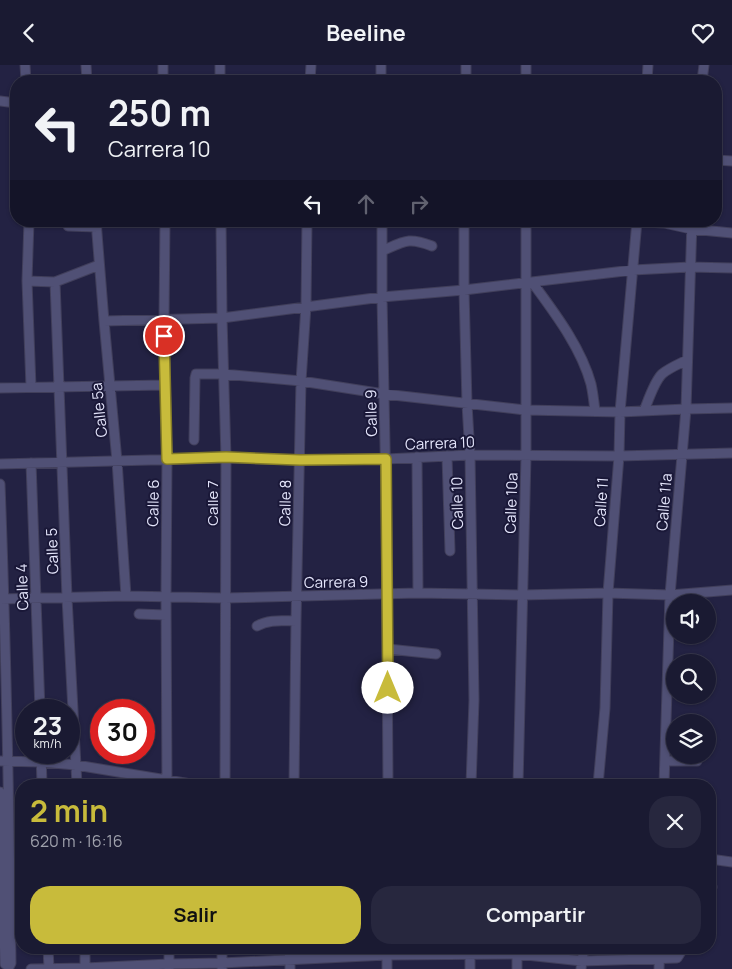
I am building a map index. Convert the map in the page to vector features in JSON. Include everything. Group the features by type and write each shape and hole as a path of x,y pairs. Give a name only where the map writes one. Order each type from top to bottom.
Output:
{"street":[{"path":"28,227 27,281 30,387"},
{"name":"Calle 5a","path":"96,227 117,461 126,596"},
{"name":"Calle 6","path":"165,227 167,779"},
{"name":"Calle 7","path":"221,227 226,457 225,779"},
{"name":"Calle 8","path":"294,779 301,381 306,306 307,227"},
{"name":"Calle 9","path":"382,227 388,779"},
{"name":"Calle 10","path":"464,227 474,700 471,779"},
{"name":"Calle 10a","path":"518,779 526,455 525,410 528,282 526,227"},
{"name":"Calle 11","path":"599,779 605,708 608,593 620,413 637,227"},
{"name":"Calle 11a","path":"670,594 686,409 692,227"},
{"path":"702,227 732,233"},
{"path":"382,251 409,241 422,242 432,246"},
{"path":"27,281 56,282 100,265"},
{"path":"104,321 222,317 382,297 633,271 690,267 732,268"},
{"name":"Calle 5","path":"56,282 77,779"},
{"path":"528,282 570,338 591,383 596,411"},
{"path":"644,411 661,375 688,360"},
{"path":"194,440 196,374 223,374 301,381 384,394 525,410 620,413 732,408"},
{"path":"0,388 166,385"},
{"name":"Carrera 10","path":"0,464 226,457 300,460 386,459 470,455 618,456 732,453"},
{"path":"447,456 450,551"},
{"path":"417,457 418,593"},
{"name":"Calle 4","path":"31,463 40,699"},
{"path":"0,484 4,761 11,963 8,969"},
{"name":"Carrera 9","path":"682,594 732,590"},
{"name":"Carrera 9","path":"2,599 126,596 296,597 418,593 666,595"},
{"path":"139,614 166,615"},
{"path":"257,626 273,621 296,621"},
{"name":"Calle 11a","path":"664,779 669,644"},
{"path":"388,649 436,654"},
{"path":"41,764 42,779"},
{"path":"72,764 147,779"},
{"path":"0,792 5,963 8,969"},
{"path":"716,860 732,862"},
{"path":"48,954 49,969"},
{"path":"85,954 85,968"},
{"path":"31,969 290,964 365,954"},
{"path":"387,954 387,969"},
{"path":"470,954 470,969"},
{"path":"517,954 517,969"},
{"path":"531,954 582,965 677,957 679,954"},
{"path":"659,969 660,954"}],"route":[{"path":"164,336 167,459 226,457 300,460 386,459 388,688"}]}
